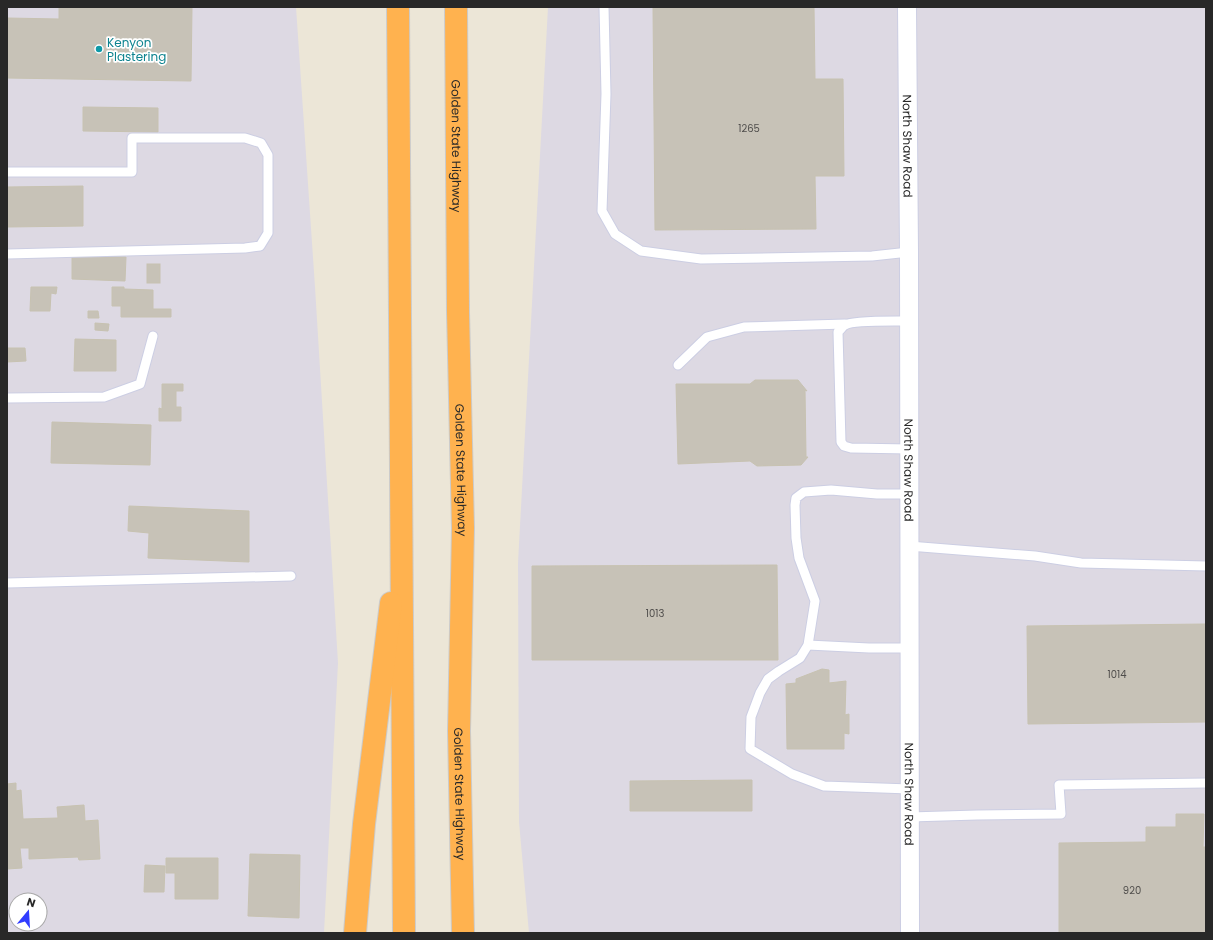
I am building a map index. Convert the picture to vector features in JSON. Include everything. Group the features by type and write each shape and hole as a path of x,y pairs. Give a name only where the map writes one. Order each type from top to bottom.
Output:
{"highway":[{"path":"398,7 404,933"},
{"name":"Golden State Highway","path":"456,7 458,304 462,528 459,731 462,933"},
{"path":"355,933 364,824 402,511"},
{"path":"459,731 478,933"}],"street":[{"name":"North Shaw Road","path":"907,7 910,449 910,933"}],"lane":[{"path":"604,7 606,94 602,211 615,234 641,251 701,259 872,256 909,252"},
{"path":"7,172 132,172 132,138 245,138 261,143 268,155 268,233 260,246 245,248 7,254"},
{"path":"678,365 707,337 744,327 909,321"},
{"path":"845,324 838,332 841,442 844,446 851,448 910,449"},
{"path":"7,398 104,397 140,384 153,336"},
{"path":"909,494 877,494 831,490 804,492 796,498 796,538 799,558 815,601 808,645 800,658 768,679 760,693 751,717 750,749 792,774 824,786 910,789"},
{"path":"909,546 1035,556 1081,563 1206,566"},
{"path":"7,583 291,576"},
{"path":"808,645 869,648 910,648"},
{"path":"910,817 1061,814 1060,785 1206,783"}],"shaded area":[{"path":"7,7 296,7 338,663 324,933 7,933"},
{"path":"548,7 1206,7 1206,933 529,933 519,822 518,563"}],"building":[{"name":"Kenyon Plastering","path":"59,7 192,7 191,81 7,78 7,18 59,19"},
{"path":"653,7 814,7 815,79 843,79 844,176 815,176 816,229 655,230"},
{"path":"83,107 158,108 158,132 83,131"},
{"path":"83,186 83,226 7,227 7,187"},
{"path":"72,256 126,257 125,281 72,279"},
{"path":"147,264 160,264 160,283 147,283"},
{"path":"31,287 57,287 56,294 51,293 50,311 30,311"},
{"path":"112,287 153,290 153,309 171,309 171,317 121,317 121,306 112,306"},
{"path":"88,311 98,311 99,318 88,318"},
{"path":"95,323 109,324 108,331 95,330"},
{"path":"75,339 116,340 116,371 74,371"},
{"path":"7,348 25,348 26,361 7,362"},
{"path":"755,380 798,380 807,391 805,390 806,457 808,457 801,465 757,466 750,461 678,464 676,384 750,384"},
{"path":"162,384 183,384 183,391 176,391 176,407 181,407 181,421 159,421 159,408 162,409"},
{"path":"52,422 151,425 150,465 51,463"},
{"path":"129,506 249,511 249,562 148,558 149,533 128,531"},
{"path":"777,565 778,660 532,660 532,566"},
{"path":"1206,624 1206,722 1028,724 1027,626"},
{"path":"822,669 829,670 829,683 846,681 845,715 849,714 849,734 844,733 844,749 787,749 786,684 796,683 796,679"},
{"path":"752,780 752,811 630,811 630,781"},
{"path":"16,783 16,791 21,790 23,819 58,818 57,807 84,805 85,821 98,820 100,859 79,860 78,857 29,859 29,848 20,848 22,868 7,869 7,784"},
{"path":"1176,814 1204,814 1203,847 1206,847 1206,933 1059,933 1059,843 1146,842 1146,827 1176,827"},
{"path":"250,854 300,855 299,918 248,916"},
{"path":"166,858 218,858 218,899 175,899 175,873 166,873"},
{"path":"145,865 165,866 164,892 144,892"}],"place":[{"name":"Kenyon Plastering","path":"99,49"}]}
